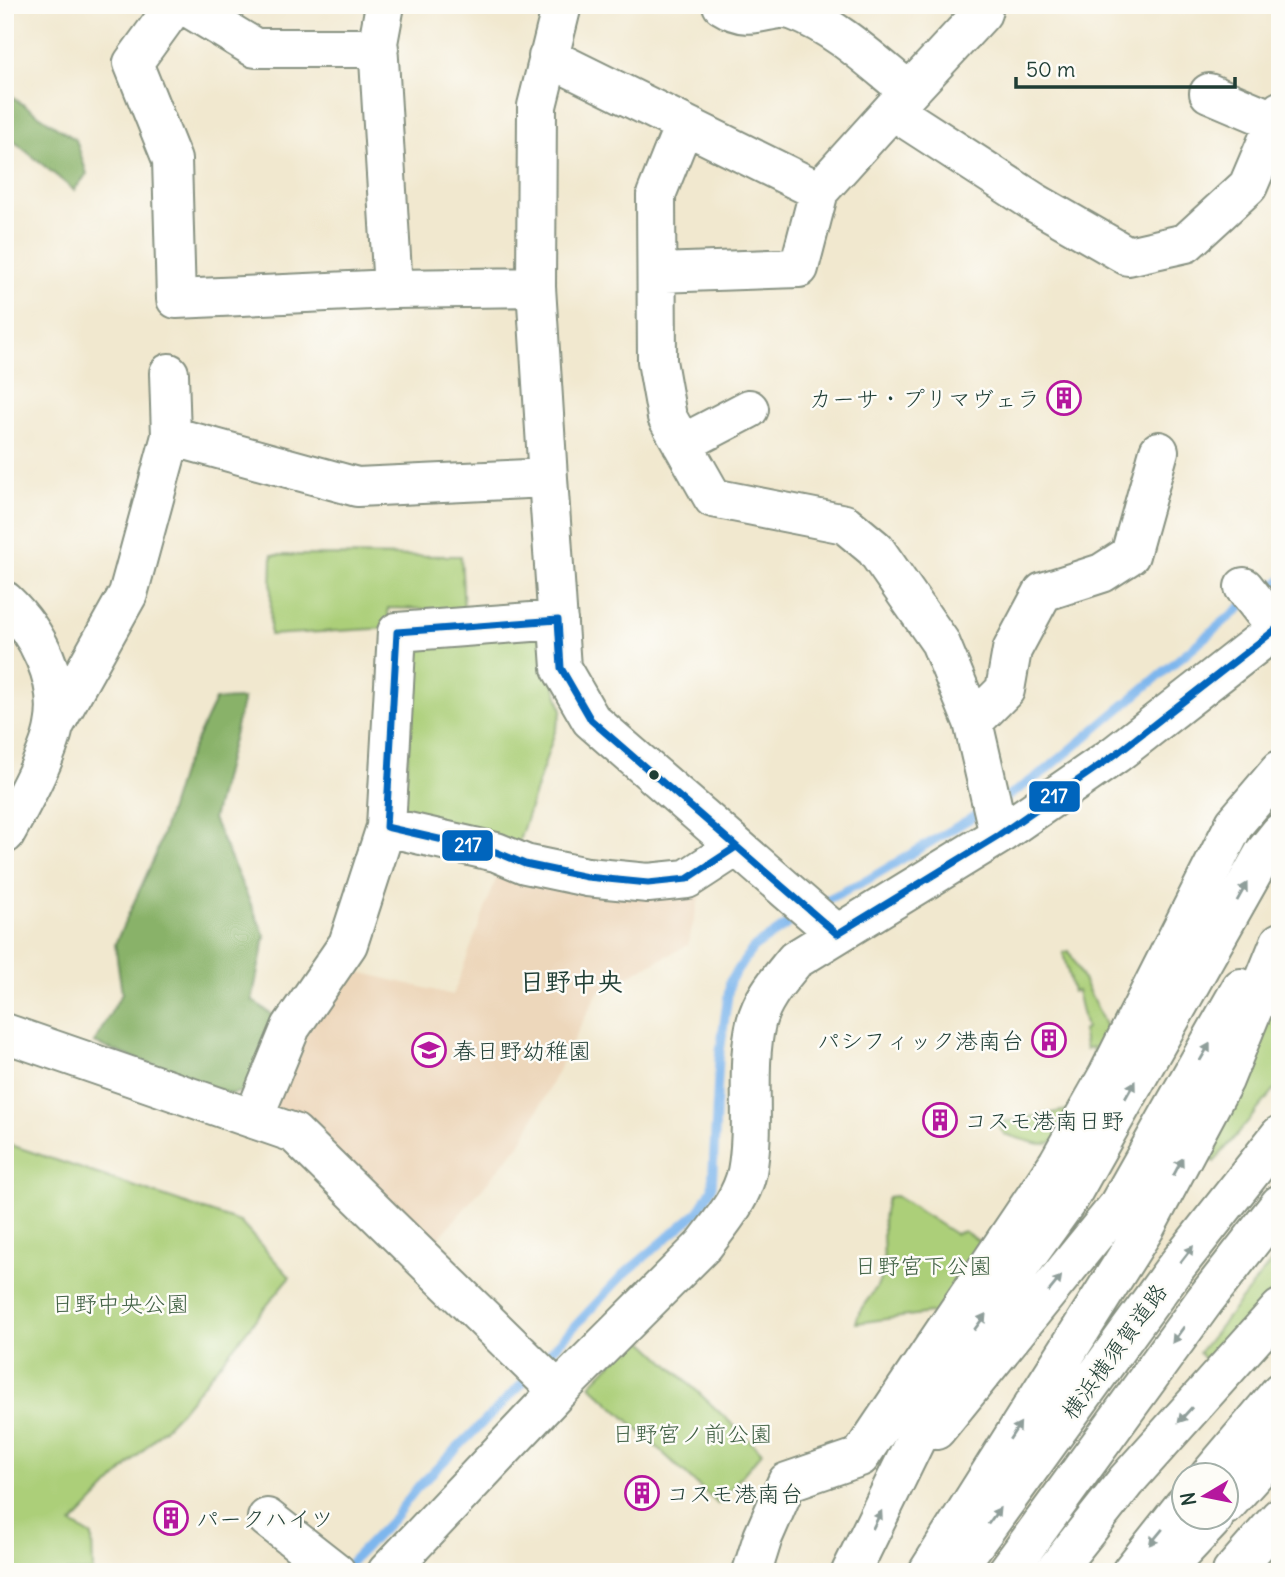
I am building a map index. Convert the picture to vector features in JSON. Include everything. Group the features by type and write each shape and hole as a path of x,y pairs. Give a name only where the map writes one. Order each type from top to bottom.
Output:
{"main road":[{"path":"175,5 133,63 172,160 176,299 393,289 536,287"},
{"path":"184,5 255,48 379,48"},
{"path":"385,5 379,48 393,289"},
{"path":"562,5 537,106 536,287 561,668 591,720 830,928"},
{"path":"722,5 738,16 792,10 846,40 901,101 1034,202 1128,256 1186,243 1248,186 1277,116 1209,93"},
{"path":"657,273 799,268 819,191 982,13 984,5"},
{"path":"548,57 819,191"},
{"path":"684,125 656,195 657,361 667,417 713,498 845,524 875,549 940,642 973,722 998,830"},
{"path":"5,834 22,804 54,726 128,594 171,436 169,373"},
{"path":"682,444 749,409"},
{"path":"171,436 357,487 548,478"},
{"path":"973,722 1005,690 1012,650 1043,592 1102,573 1130,555 1159,451"},
{"path":"5,601 23,618 41,647 52,681 54,726"},
{"path":"387,1572 554,1387 704,1245 736,1201 747,1173 756,1022 771,990 795,960 830,928 998,830 1116,754 1266,614"},
{"path":"253,1119 291,1027 348,944 386,827 397,632 558,620"},
{"path":"752,1572 763,1537 787,1482 860,1457 1058,1163 1108,1075 1235,823 1280,770"},
{"path":"386,827 496,852 525,864 587,877 648,883 687,879 736,847"},
{"path":"851,1572 959,1350 1070,1197 1264,853 1280,833"},
{"path":"903,1468 970,1390 1117,1206 1280,921"},
{"path":"928,1572 1146,1228 1224,1080 1280,942"},
{"path":"5,1033 294,1133 554,1387"},
{"name":"横浜横須賀道路","path":"954,1572 1172,1272 1280,1135"},
{"name":"横浜横須賀道路","path":"1007,1572 1197,1311 1280,1204"},
{"path":"1054,1572 1126,1481 1280,1309"},
{"path":"1220,1462 1280,1392"},
{"path":"1240,1489 1280,1445"},
{"path":"1232,1572 1280,1517"},
{"path":"267,1518 334,1569"},
{"path":"1131,1572 1170,1523"},
{"path":"1163,1572 1200,1532"}],"shaded area":[{"name":"春日野幼稚園","path":"501,866 701,891 688,945 598,992 521,1143 434,1244 265,1110 343,968 453,995"}],"green space":[{"path":"5,87 15,99 76,140 87,174 74,190 5,134"},
{"path":"272,555 461,556 464,610 388,608 389,628 270,635"},
{"path":"540,636 562,710 518,844 403,811 417,651 445,640"},
{"path":"243,699 213,819 265,936 252,1000 285,1024 250,1090 230,1094 94,1043 122,993 115,944 156,854 181,773 215,700"},
{"path":"1069,951 1112,1039 1095,1059 1092,1047 1086,1049 1082,1031 1086,1029 1077,991 1073,992 1063,953"},
{"path":"1280,958 1280,1083 1214,1162 1179,1128"},
{"path":"1079,1108 1056,1140 1049,1143 1042,1144 1004,1134 997,1123"},
{"name":"日野中央公園","path":"5,1143 240,1222 290,1277 182,1410 72,1524 92,1536 93,1572 5,1572"},
{"name":"日野宮下公園","path":"896,1196 955,1234 964,1231 986,1246 939,1318 930,1313 856,1323 860,1311 880,1280 884,1259 885,1207 888,1197"},
{"path":"1280,1251 1280,1284 1206,1361 1199,1353"},
{"name":"日野宮ノ前公園","path":"638,1336 762,1452 718,1504 590,1385"}],"waterway":[{"path":"1261,594 1280,581"},
{"path":"1001,801 1045,771 1246,603"},
{"path":"818,904 867,880 983,811"},
{"path":"540,1363 623,1275 699,1211 712,1188 719,1059 730,981 753,948 801,915"},
{"path":"345,1568 394,1518 416,1489 529,1377"}],"transit line":[{"name":"217","path":"736,847 687,879 648,883 587,877 525,864 496,852 386,827 397,632 558,620 561,668 591,720 837,934 999,835 1116,754 1280,626"}],"place":[{"name":"カーサ・プリマヴェラ","path":"1064,398"},
{"name":"パシフィック港南台","path":"1049,1040"},
{"name":"春日野幼稚園","path":"429,1050"},
{"name":"コスモ港南日野","path":"940,1120"},
{"name":"コスモ港南台","path":"642,1493"},
{"name":"パークハイツ","path":"171,1518"}],"district":[{"name":"日野中央","path":"571,981"}]}
